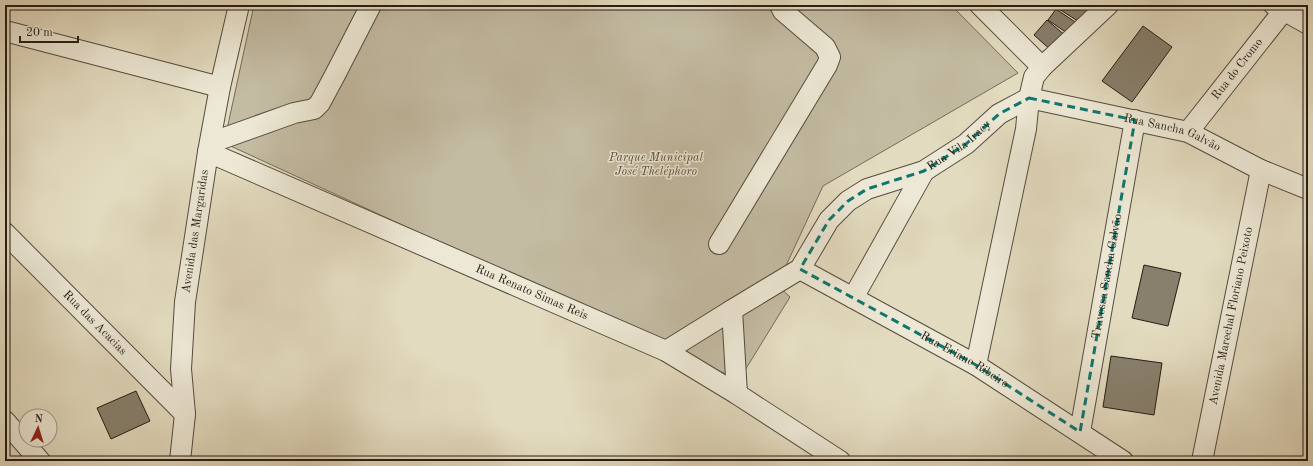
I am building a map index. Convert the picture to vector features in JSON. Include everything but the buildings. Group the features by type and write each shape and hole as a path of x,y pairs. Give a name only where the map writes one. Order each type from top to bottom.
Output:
{"street":[{"name":"Avenida das Margaridas","path":"180,461 185,414 181,368 185,302 209,147 220,87 239,5"},
{"path":"209,147 294,113 314,109 320,103 371,5"},
{"path":"719,244 827,65 830,56 825,47 788,16 780,5"},
{"path":"980,5 1042,67"},
{"path":"976,364 1026,129 1029,98 1034,77 1042,67 1108,5"},
{"path":"1281,7 1308,24"},
{"name":"Rua do Cromo","path":"1188,132 1281,7"},
{"path":"5,31 220,87"},
{"name":"Rua Sancha Galvão","path":"1029,98 1188,132 1261,170 1308,189"},
{"name":"Rua Vila Iracy","path":"800,269 829,220 848,201 867,189 924,171 966,144 1000,114 1029,98"},
{"name":"Travessa Sancha Galvão","path":"1080,432 1135,120"},
{"name":"Rua Renato Simas Reis","path":"209,147 666,351 738,394 840,461"},
{"name":"Avenida Marechal Floriano Peixoto","path":"1202,461 1261,170"},
{"path":"853,298 924,171"},
{"name":"Rua das Acacias","path":"5,233 185,414"},
{"path":"666,351 800,269"},
{"name":"Rua Eriane Ribeiro","path":"800,269 976,364 1123,461"},
{"path":"732,310 738,394"},
{"path":"5,421 40,461"}],"highlighted area":[{"path":"1029,98 1135,120 1080,432 976,365 800,269 829,220 848,201 867,189 924,171 966,144 999,114"}],"green space":[{"name":"Parque Municipal José Theléphoro","path":"254,5 951,5 1018,73 823,186 777,285 790,297 739,380 224,143"}]}
